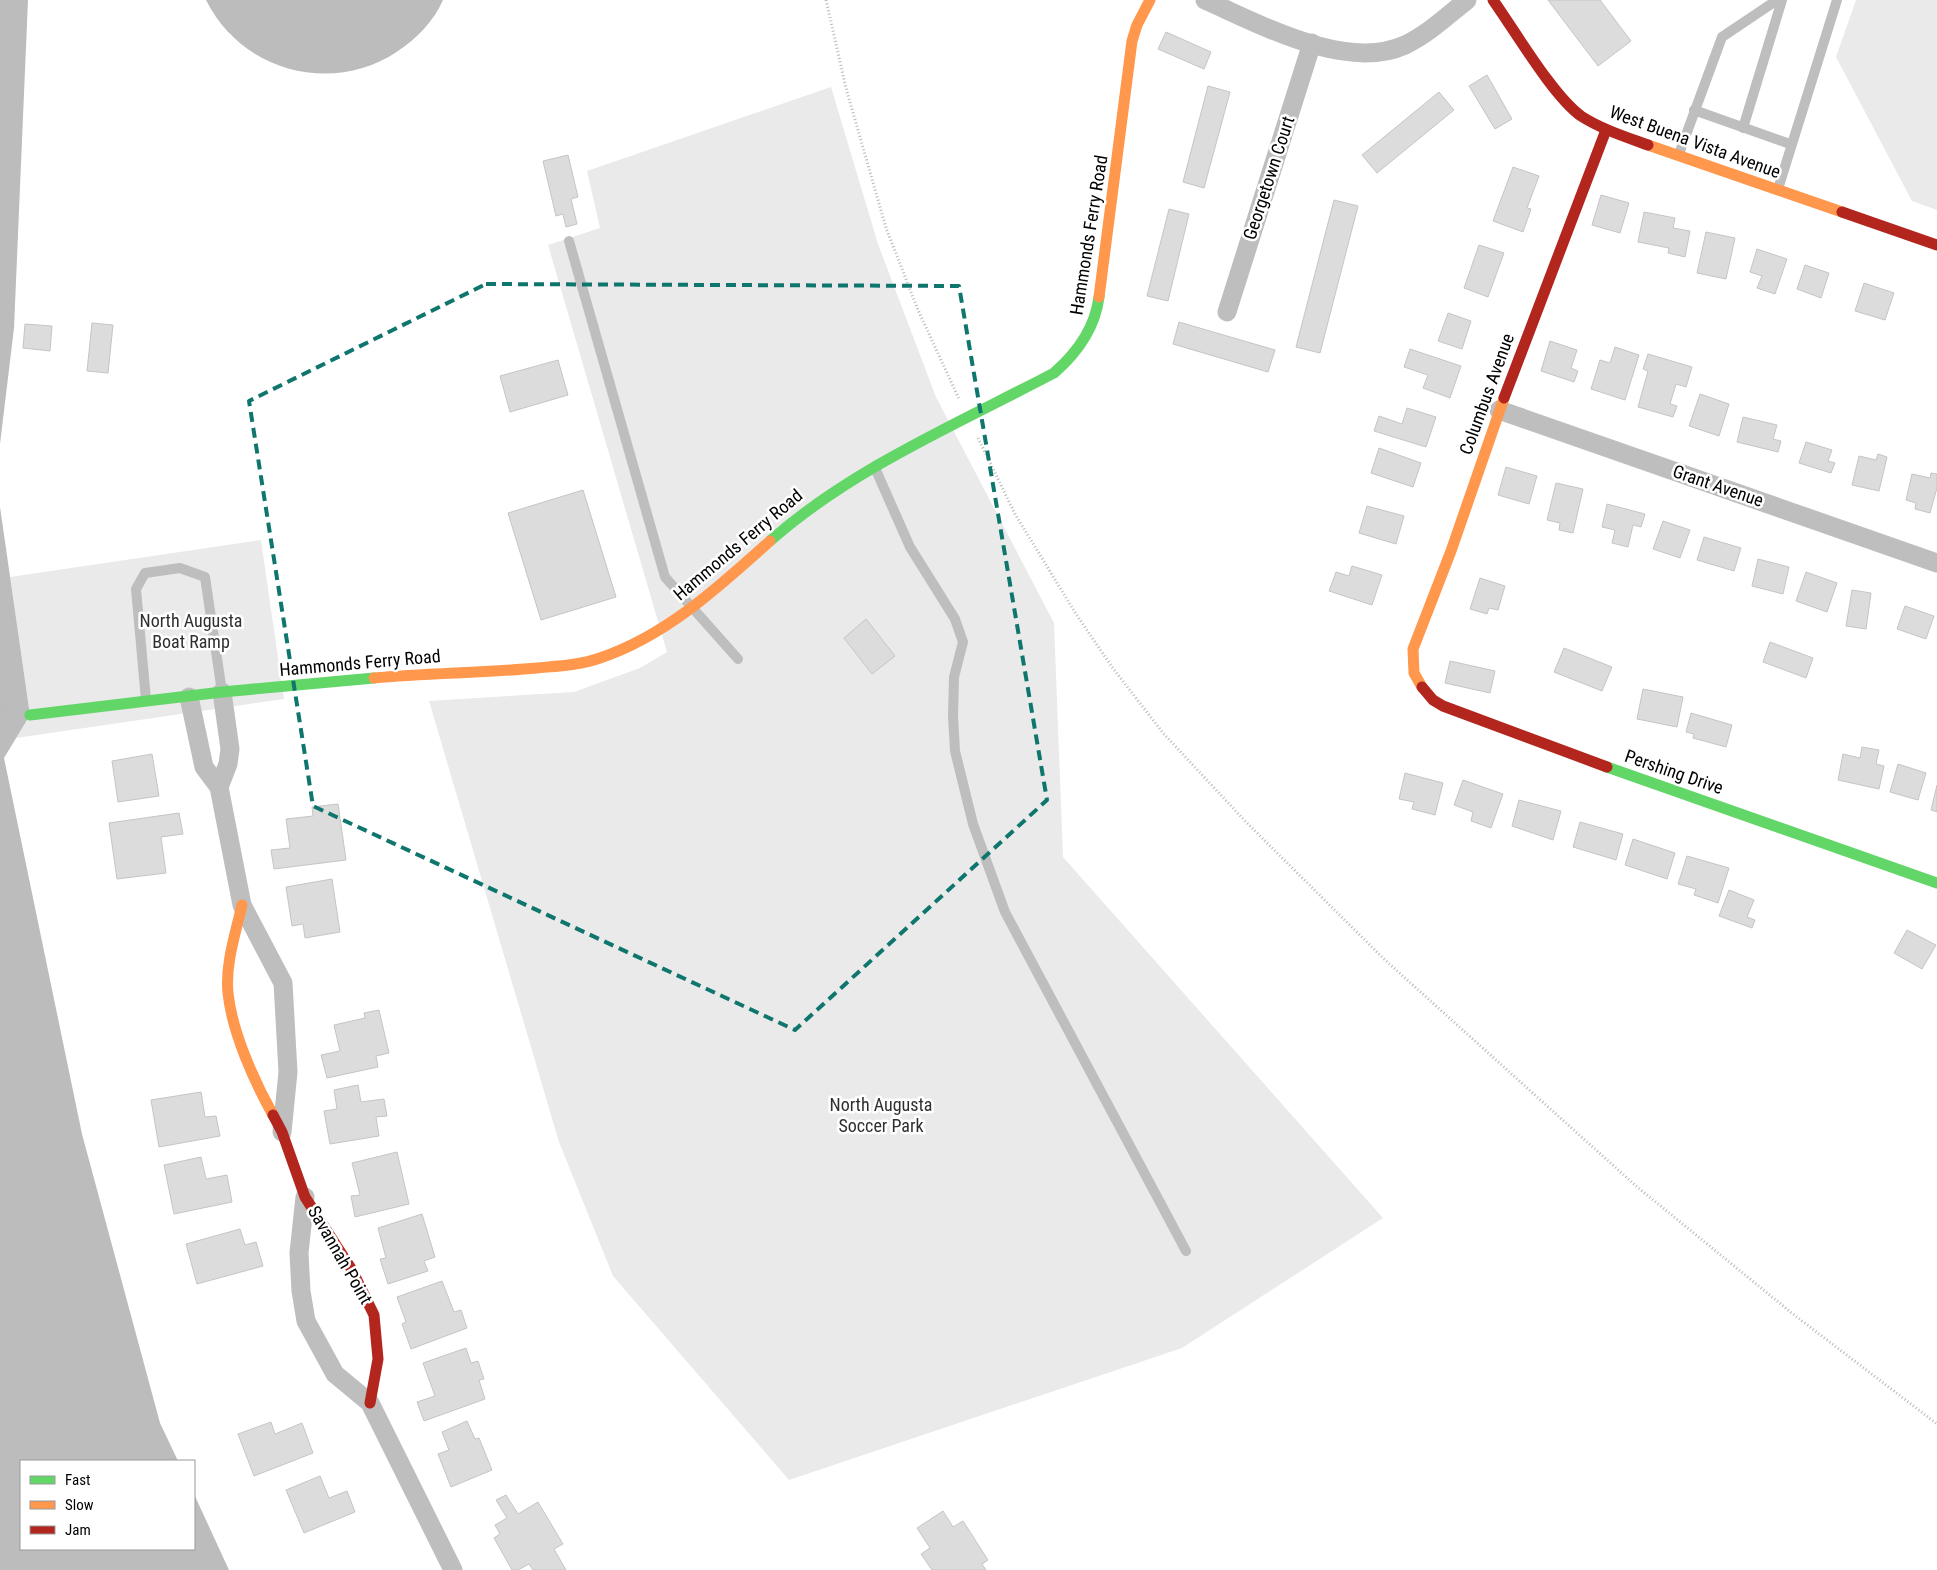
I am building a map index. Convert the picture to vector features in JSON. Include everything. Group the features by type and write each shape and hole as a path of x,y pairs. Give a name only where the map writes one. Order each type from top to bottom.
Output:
{"street":[{"name":"Hammonds Ferry Road","path":"30,714 222,692 424,674 514,670 576,664 600,658 649,637 692,606 797,517 826,496 1054,373 1078,351 1094,322 1110,228 1132,42 1137,25 1150,0"},
{"path":"1205,0 1268,27 1350,54 1368,54 1403,46 1424,35 1467,0"},
{"name":"West Buena Vista Avenue","path":"1492,0 1561,97 1580,115 1606,130 1937,245"},
{"name":"Georgetown Court","path":"1226,312 1312,43"},
{"name":"Columbus Avenue","path":"1414,672 1413,649 1451,551 1499,410 1606,130"},
{"name":"Grant Avenue","path":"1499,410 1937,563"},
{"name":"Pershing Drive","path":"1414,672 1424,693 1443,706 1557,749 1937,883"},
{"path":"219,787 228,764 230,749 222,692"},
{"name":"Savannah Point","path":"189,697 204,767 219,787 242,906 283,983 288,1072 282,1132"},
{"name":"Savannah Point","path":"242,906 230,964 228,992 254,1081 282,1132 305,1197 352,1270 374,1315 378,1359 370,1403"},
{"name":"Savannah Point","path":"305,1197 299,1252 301,1291 306,1321 335,1374 370,1403 453,1570"}],"lane":[{"path":"1678,156 1722,37 1777,0"},
{"path":"1743,128 1782,0"},
{"path":"1777,190 1837,0"},
{"path":"1694,110 1790,144"},
{"path":"569,242 665,577 676,592 692,606 738,659"},
{"path":"875,468 910,547 955,619 962,642 954,677 952,716 955,751 972,824 1005,912 1186,1251"},
{"path":"146,701 136,589 145,572 180,568 205,577 222,692"}],"path":[{"path":"826,0 846,88 886,228 918,310 1014,514 1076,614 1112,667 1163,733 1246,822 1385,960 1636,1186 1793,1314 1937,1424"}],"highlighted area":[{"path":"486,284 959,286 1047,800 795,1030 313,806 249,401"}],"green space":[{"path":"1856,0 1937,0 1937,210 1912,201 1836,57"},
{"name":"North Augusta Soccer Park","path":"831,87 878,244 936,397 1054,623 1063,857 1383,1218 1182,1348 789,1480 613,1276 559,1142 429,701 574,692 640,668 667,652 548,245 600,228 587,171"},
{"name":"North Augusta Boat Ramp","path":"261,540 284,699 16,738 30,714 10,577"}],"shaded area":[{"path":"0,0 28,0 14,328 0,444"},
{"path":"206,0 443,0 435,15 424,29 398,51 372,65 345,72 317,73 290,69 265,59 241,44 222,24"},
{"path":"0,507 30,715 4,758 82,1134 160,1423 178,1460 20,1460 20,1550 195,1550 195,1496 229,1570 0,1570"}],"building":[{"path":"1548,0 1600,0 1631,41 1598,66"},
{"path":"1166,32 1211,52 1204,69 1158,49"},
{"path":"1487,75 1512,119 1495,129 1469,86"},
{"path":"1208,86 1230,92 1204,188 1183,182"},
{"path":"1439,92 1454,110 1377,173 1362,155"},
{"path":"568,155 578,197 571,199 577,224 566,227 563,214 556,216 543,161"},
{"path":"1513,167 1539,176 1527,208 1531,209 1523,232 1493,221"},
{"path":"1601,195 1629,203 1620,233 1592,225"},
{"path":"1334,200 1358,206 1320,353 1296,347"},
{"path":"1169,209 1189,214 1168,301 1147,296"},
{"path":"1644,212 1675,218 1673,228 1690,231 1685,257 1668,253 1669,248 1638,242"},
{"path":"1706,232 1735,238 1726,279 1697,273"},
{"path":"1479,245 1504,253 1488,297 1464,288"},
{"path":"1757,249 1787,259 1775,294 1757,288 1762,276 1750,272"},
{"path":"1805,265 1829,273 1821,298 1797,289"},
{"path":"1864,283 1894,293 1885,320 1855,311"},
{"path":"1448,313 1471,321 1462,349 1438,341"},
{"path":"1179,322 1275,350 1268,372 1173,344"},
{"path":"92,323 113,325 108,373 87,371"},
{"path":"25,324 52,326 50,351 23,348"},
{"path":"1550,341 1577,350 1571,368 1578,371 1574,382 1541,371"},
{"path":"1615,347 1639,355 1625,400 1591,389 1600,360 1610,363"},
{"path":"1410,349 1461,366 1450,398 1423,388 1428,375 1404,367"},
{"path":"1648,354 1692,367 1686,387 1676,384 1670,404 1677,406 1673,417 1638,407 1648,371 1643,369"},
{"path":"558,360 568,395 510,412 500,376"},
{"path":"1700,394 1729,404 1719,436 1689,426"},
{"path":"1407,408 1436,417 1426,447 1374,431 1379,416 1402,424"},
{"path":"1743,417 1777,425 1773,439 1781,441 1778,452 1737,442"},
{"path":"1806,442 1832,450 1828,461 1835,463 1831,473 1799,463"},
{"path":"1379,448 1421,463 1413,487 1371,473"},
{"path":"1878,454 1887,457 1879,491 1852,485 1859,456 1876,460"},
{"path":"1506,467 1537,476 1529,504 1498,495"},
{"path":"1931,473 1937,474 1937,488 1930,513 1915,509 1916,503 1906,500 1912,474 1930,478"},
{"path":"1556,483 1583,489 1573,533 1559,530 1560,523 1547,520"},
{"path":"583,490 616,597 541,620 508,513"},
{"path":"1607,504 1645,514 1641,527 1633,525 1628,547 1612,543 1615,530 1602,527"},
{"path":"1367,506 1404,516 1396,544 1359,533"},
{"path":"1663,521 1690,530 1680,558 1653,549"},
{"path":"1704,537 1741,548 1734,571 1697,560"},
{"path":"1758,559 1789,567 1783,594 1752,586"},
{"path":"1352,566 1382,575 1372,605 1329,591 1336,572 1349,576"},
{"path":"1806,572 1837,583 1827,612 1796,601"},
{"path":"1480,578 1505,586 1498,610 1489,608 1487,614 1470,609"},
{"path":"1852,590 1871,593 1866,629 1846,626"},
{"path":"1905,606 1934,616 1926,639 1897,629"},
{"path":"866,619 895,656 872,674 844,638"},
{"path":"1770,642 1813,658 1806,678 1763,662"},
{"path":"1564,648 1612,667 1602,691 1554,672"},
{"path":"1450,661 1495,671 1490,693 1445,683"},
{"path":"1643,689 1683,697 1677,727 1637,719"},
{"path":"1691,713 1732,725 1726,747 1693,738 1694,734 1686,732"},
{"path":"1862,747 1879,750 1876,764 1884,766 1879,789 1838,780 1843,754 1860,758"},
{"path":"152,754 159,796 118,802 112,761"},
{"path":"1898,764 1926,773 1918,800 1890,792"},
{"path":"1405,773 1443,783 1435,815 1412,809 1414,802 1399,799"},
{"path":"1463,780 1503,794 1491,828 1471,821 1473,812 1454,805"},
{"path":"1937,785 1937,812 1931,810"},
{"path":"1519,800 1561,811 1553,840 1512,826"},
{"path":"338,804 346,860 274,869 271,850 290,848 286,819 313,816 312,807"},
{"path":"179,813 183,834 161,837 166,873 117,879 109,823"},
{"path":"1580,822 1623,834 1616,860 1573,847"},
{"path":"1633,839 1675,853 1667,879 1625,865"},
{"path":"1687,856 1729,868 1718,903 1694,895 1696,889 1678,884"},
{"path":"332,879 340,932 305,938 303,924 292,926 286,887"},
{"path":"1729,890 1754,900 1747,917 1755,920 1752,928 1719,916"},
{"path":"1907,930 1936,945 1922,969 1894,953"},
{"path":"379,1010 389,1053 376,1056 378,1067 327,1078 321,1055 340,1051 334,1025 365,1018 364,1013"},
{"path":"358,1085 361,1102 384,1099 387,1116 376,1117 379,1136 330,1144 324,1111 337,1109 334,1090"},
{"path":"201,1092 205,1117 216,1116 220,1136 159,1147 151,1100"},
{"path":"397,1152 409,1204 355,1217 351,1196 360,1195 352,1163"},
{"path":"201,1157 206,1179 227,1175 232,1202 174,1214 164,1165"},
{"path":"422,1214 435,1257 424,1261 428,1271 388,1284 380,1259 386,1258 378,1228"},
{"path":"240,1229 245,1245 256,1242 263,1266 197,1284 186,1244"},
{"path":"442,1281 454,1312 461,1310 467,1328 411,1349 402,1324 406,1322 397,1297"},
{"path":"466,1348 471,1363 478,1361 484,1379 479,1380 485,1399 424,1421 417,1402 435,1396 423,1363"},
{"path":"467,1421 475,1439 479,1438 492,1470 451,1487 438,1454 449,1450 442,1432"},
{"path":"271,1422 275,1434 302,1423 313,1453 254,1476 238,1434"},
{"path":"320,1476 329,1498 347,1491 355,1512 304,1533 286,1490"},
{"path":"506,1495 518,1514 538,1502 563,1544 554,1549 566,1570 533,1570 529,1564 518,1570 512,1570 494,1538 500,1534 495,1525 507,1518 496,1500"},
{"path":"943,1511 953,1527 963,1521 988,1560 982,1564 986,1570 932,1570 921,1554 930,1548 917,1528"}],"traffic: fast":[{"path":"770,541 835,491 870,469 1054,373 1084,339 1094,320 1099,297"},
{"path":"30,715 222,692 374,678"},
{"path":"1607,767 1937,883"}],"traffic: slow":[{"path":"1099,297 1132,41 1137,25 1150,0"},
{"path":"1648,145 1842,212"},
{"path":"1422,687 1414,673 1413,649 1451,551 1504,398"},
{"path":"374,678 537,668 577,664 600,658 624,649 670,623 712,592 770,541"},
{"path":"242,905 228,971 227,982 230,1008 245,1056 273,1115"}],"traffic: jam":[{"path":"1493,0 1547,79 1570,107 1597,125 1648,145"},
{"path":"1504,398 1606,130"},
{"path":"1842,212 1937,245"},
{"path":"1422,687 1433,700 1443,706 1607,767"},
{"path":"273,1115 282,1132 305,1197 352,1270 374,1315 378,1359 370,1403"}]}
